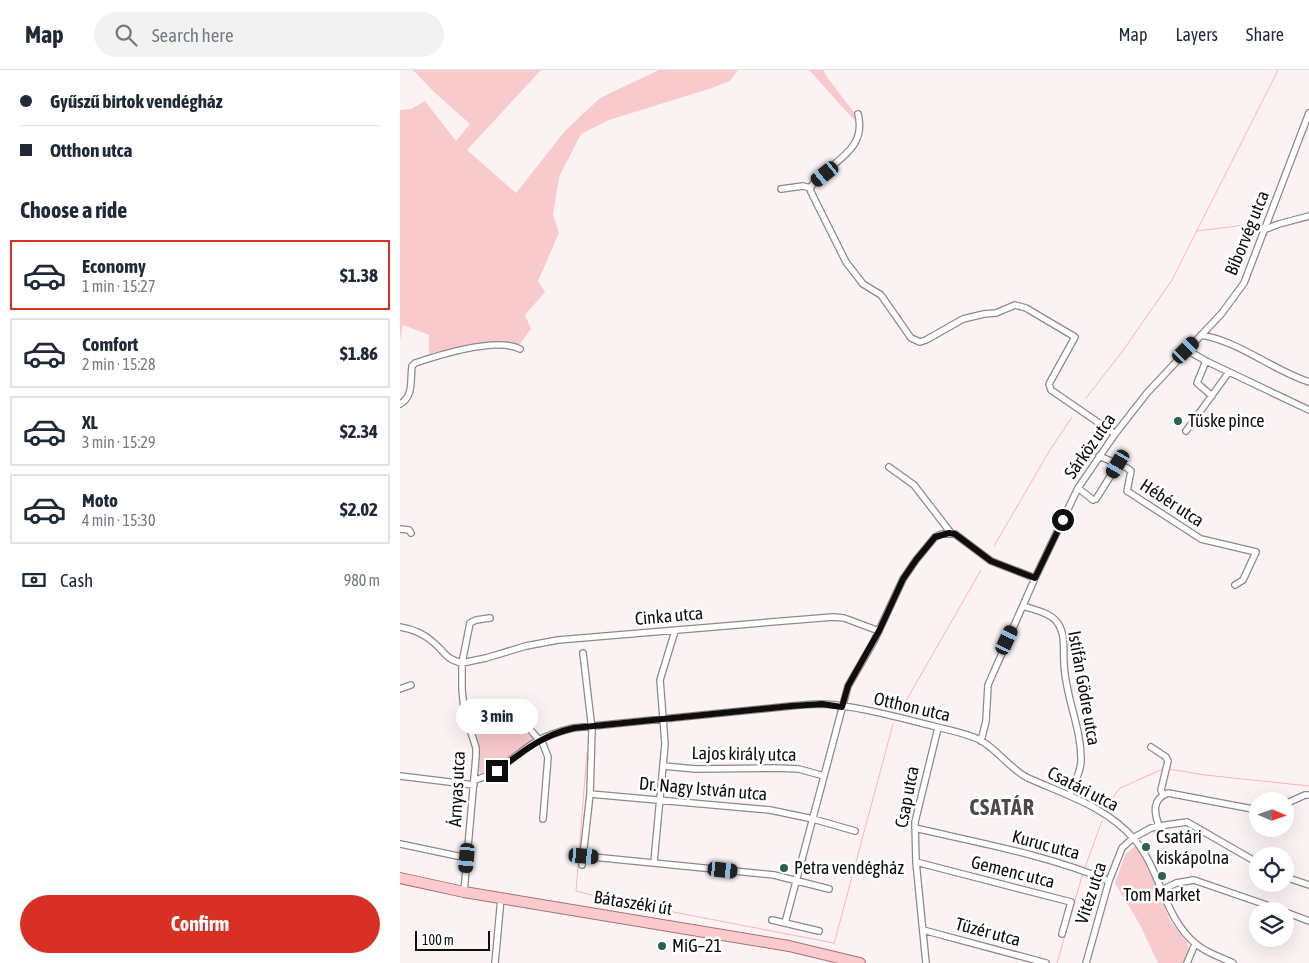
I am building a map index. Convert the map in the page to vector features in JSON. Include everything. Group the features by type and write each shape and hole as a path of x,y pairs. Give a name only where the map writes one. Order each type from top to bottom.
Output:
{"main road":[{"name":"Bátaszéki út","path":"400,878 464,892 747,938 832,955 860,963"}],"street":[{"name":"Bíborvég utca","path":"1186,350 1222,313 1244,283 1309,113"},
{"path":"810,188 835,166 859,138 861,124 858,114"},
{"path":"782,189 803,186 810,188"},
{"path":"810,188 846,262 863,284 881,294 911,338 920,342 963,319 996,313 1015,305 1026,308 1075,337 1049,384 1051,390 1115,434"},
{"path":"1266,229 1309,216"},
{"path":"1201,335 1213,337 1309,382"},
{"path":"400,404 407,400 410,394 412,366 415,363 459,349 504,345 515,346 520,349"},
{"path":"1186,350 1309,410"},
{"name":"Sárköz utca","path":"981,741 986,721 988,685 1035,578 1078,488 1099,456 1147,393 1186,350"},
{"path":"1206,361 1198,383 1212,396"},
{"path":"1186,431 1229,372"},
{"path":"1078,488 1093,500 1096,499 1118,464 1099,456"},
{"name":"Hébér utca","path":"1118,464 1131,471 1127,491 1184,529 1207,542 1256,552 1243,580 1235,584"},
{"path":"889,467 914,484 951,533 991,561 1035,578"},
{"path":"400,529 409,530 411,533"},
{"path":"785,923 848,686 879,631 903,579 935,537 951,533"},
{"name":"Istifán Gödre utca","path":"1023,606 1048,615 1058,623 1062,631 1066,680 1078,731 1081,754 1081,764 1070,795"},
{"name":"Cinka utca","path":"462,663 526,646 558,640 833,617 854,621 879,631"},
{"name":"Árnyas utca","path":"464,892 476,748 464,710 462,663 470,623 490,618"},
{"path":"400,627 422,634 432,641 445,656 452,661 462,663"},
{"path":"654,862 665,744 660,680 675,631"},
{"path":"582,865 590,794 592,725 583,653"},
{"path":"400,689 411,685"},
{"name":"Otthon utca","path":"474,783 492,774 540,740 565,730 592,725 791,706 822,704 842,707 900,718 959,733 981,741"},
{"path":"468,725 529,728 540,740 548,757 543,819"},
{"name":"Csap utca","path":"926,963 916,862 915,828 938,728"},
{"name":"Csatári utca","path":"981,741 1025,777 1070,795 1109,817 1133,838 1150,861 1176,920 1195,944 1233,963"},
{"path":"1151,747 1166,757 1168,761 1161,790 1163,795"},
{"name":"Lajos király utca","path":"663,766 696,769 799,769 824,776"},
{"path":"400,776 474,783"},
{"path":"1159,826 1155,809 1156,802 1168,793 1177,793 1249,808"},
{"name":"Dr. Nagy István utca","path":"590,794 770,810 813,819 855,831"},
{"path":"1294,800 1309,794"},
{"path":"1133,838 1150,828 1187,822 1249,858"},
{"name":"Kuruc utca","path":"915,828 950,835 1080,869 1109,881"},
{"name":"Vitéz utca","path":"1086,963 1109,881 1122,848 1133,838"},
{"path":"400,844 467,858"},
{"path":"584,856 774,875 829,889"},
{"name":"Gemenc utca","path":"916,862 1071,902 1062,934"},
{"path":"1162,890 1176,883 1194,880 1256,902"},
{"path":"1294,880 1309,885"},
{"path":"495,963 501,898"},
{"path":"1294,916 1309,921"},
{"path":"772,920 819,931"},
{"name":"Tüzér utca","path":"923,930 1046,963"},
{"path":"1187,963 1195,944"}],"shaded area":[{"path":"413,70 541,70 467,150 516,193 565,131 600,98 659,70 738,70 730,81 609,120 581,134 559,177 553,214 559,233 538,281 545,292 525,315 531,329 520,344 469,344 429,354 429,335 403,325 400,340 400,110 411,109 425,101 456,141 470,124 434,92"},
{"path":"809,70 823,70 856,115 854,120"},
{"path":"477,727 526,731 531,735 532,741 500,766 482,774 479,772 475,729"},
{"path":"1136,845 1145,860 1171,922 1187,942 1190,952 1184,963 1158,963 1140,925 1115,883 1125,855"}],"waterway":[{"path":"1086,398 1122,352 1172,280 1278,70"},
{"path":"1271,222 1279,221"},
{"path":"1197,231 1261,223"},
{"path":"994,546 1050,450 1072,417"},
{"path":"899,713 981,570"},
{"path":"834,944 893,724"},
{"path":"587,752 576,891 611,900 834,943"},
{"path":"1105,808 1120,788 1163,769"},
{"path":"1169,769 1205,775 1309,786"},
{"path":"1084,870 1102,821"},
{"path":"1057,963 1083,873"}],"place":[{"name":"Tüske pince","path":"1178,421"},
{"name":"Csatári kiskápolna","path":"1146,847"},
{"name":"Petra vendégház","path":"784,868"},
{"name":"Tom Market","path":"1162,876"},
{"name":"MiG–21","path":"662,946"}],"district":[{"name":"CSATÁR","path":"1002,807"}],"route":[{"path":"497,771 536,742 556,733 574,728 791,706 822,704 842,707 848,686 879,631 903,579 935,537 942,534 955,534 991,561 1035,578 1063,520"}]}
